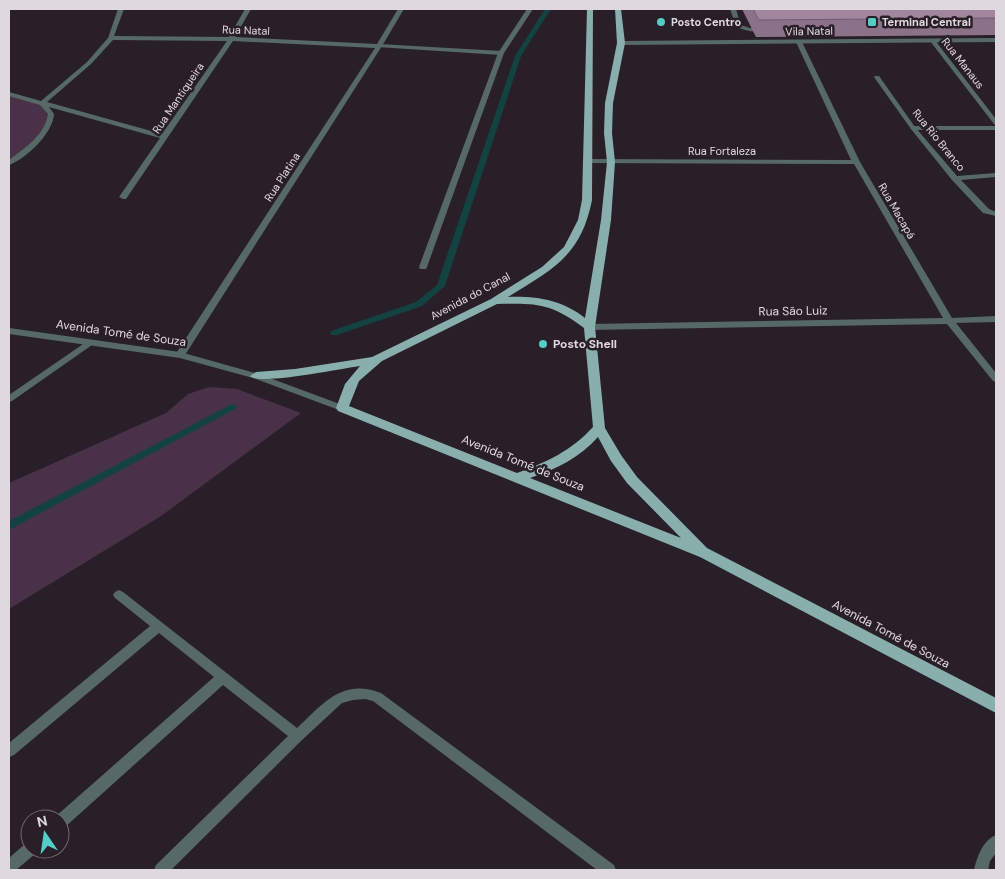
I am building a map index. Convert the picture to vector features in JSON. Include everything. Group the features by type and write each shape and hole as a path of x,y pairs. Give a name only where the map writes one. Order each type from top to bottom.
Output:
{"main road":[{"name":"Avenida do Canal","path":"342,408 349,385 361,371 378,358 495,301 546,269 568,249 583,220 587,200 590,9"},
{"path":"618,9 621,43 608,102 608,133 611,162 606,220 589,327 599,428 616,458 632,480 705,553"},
{"path":"495,301 528,300 553,304 567,310 589,327"},
{"path":"256,376 325,369 378,358"},
{"name":"Avenida Tomé de Souza","path":"342,408 705,553 996,706"},
{"path":"519,478 568,458 585,445 599,428"}],"street":[{"path":"42,103 90,63 111,38 121,9"},
{"name":"Rua Mantiqueira","path":"123,197 231,39 248,9"},
{"name":"Rua Platina","path":"180,355 401,9"},
{"path":"423,267 501,53 530,9"},
{"path":"733,9 738,26 750,30 769,29"},
{"name":"Rua Natal","path":"111,38 231,39 501,53"},
{"name":"Rua Manaus","path":"932,40 996,123"},
{"name":"Vila Natal","path":"621,43 996,40"},
{"name":"Rua Macapá","path":"799,42 856,162 949,321 996,379"},
{"name":"Rua Rio Branco","path":"877,77 913,128 955,178 992,213"},
{"path":"9,94 164,137"},
{"path":"9,163 36,141 49,126 51,114 42,103"},
{"path":"913,128 996,128"},
{"name":"Rua Fortaleza","path":"588,161 856,162"},
{"path":"955,178 996,175"},
{"name":"Rua São Luiz","path":"589,327 996,319"},
{"name":"Avenida Tomé de Souza","path":"9,331 180,355 256,376 342,408"},
{"path":"9,399 89,342"},
{"path":"119,594 298,736"},
{"path":"9,751 159,626"},
{"path":"70,813 223,677"},
{"path":"161,870 338,699 353,694 365,693 377,697 609,870"},
{"path":"981,870 984,858 996,842"},
{"path":"9,867 20,857"}],"shaded area":[{"path":"9,94 42,103 51,118 36,141 9,163"},
{"path":"209,387 237,389 301,413 161,516 9,609 9,483 166,413 188,394"}],"building":[{"path":"753,9 996,9 996,18 759,20"}],"waterway":[{"path":"334,333 419,304 441,286 518,56 548,9"},
{"path":"9,526 232,407"}],"place":[{"name":"Posto Centro","path":"661,22"},
{"name":"Terminal Central","path":"872,22"},
{"name":"Posto Shell","path":"543,344"}]}
